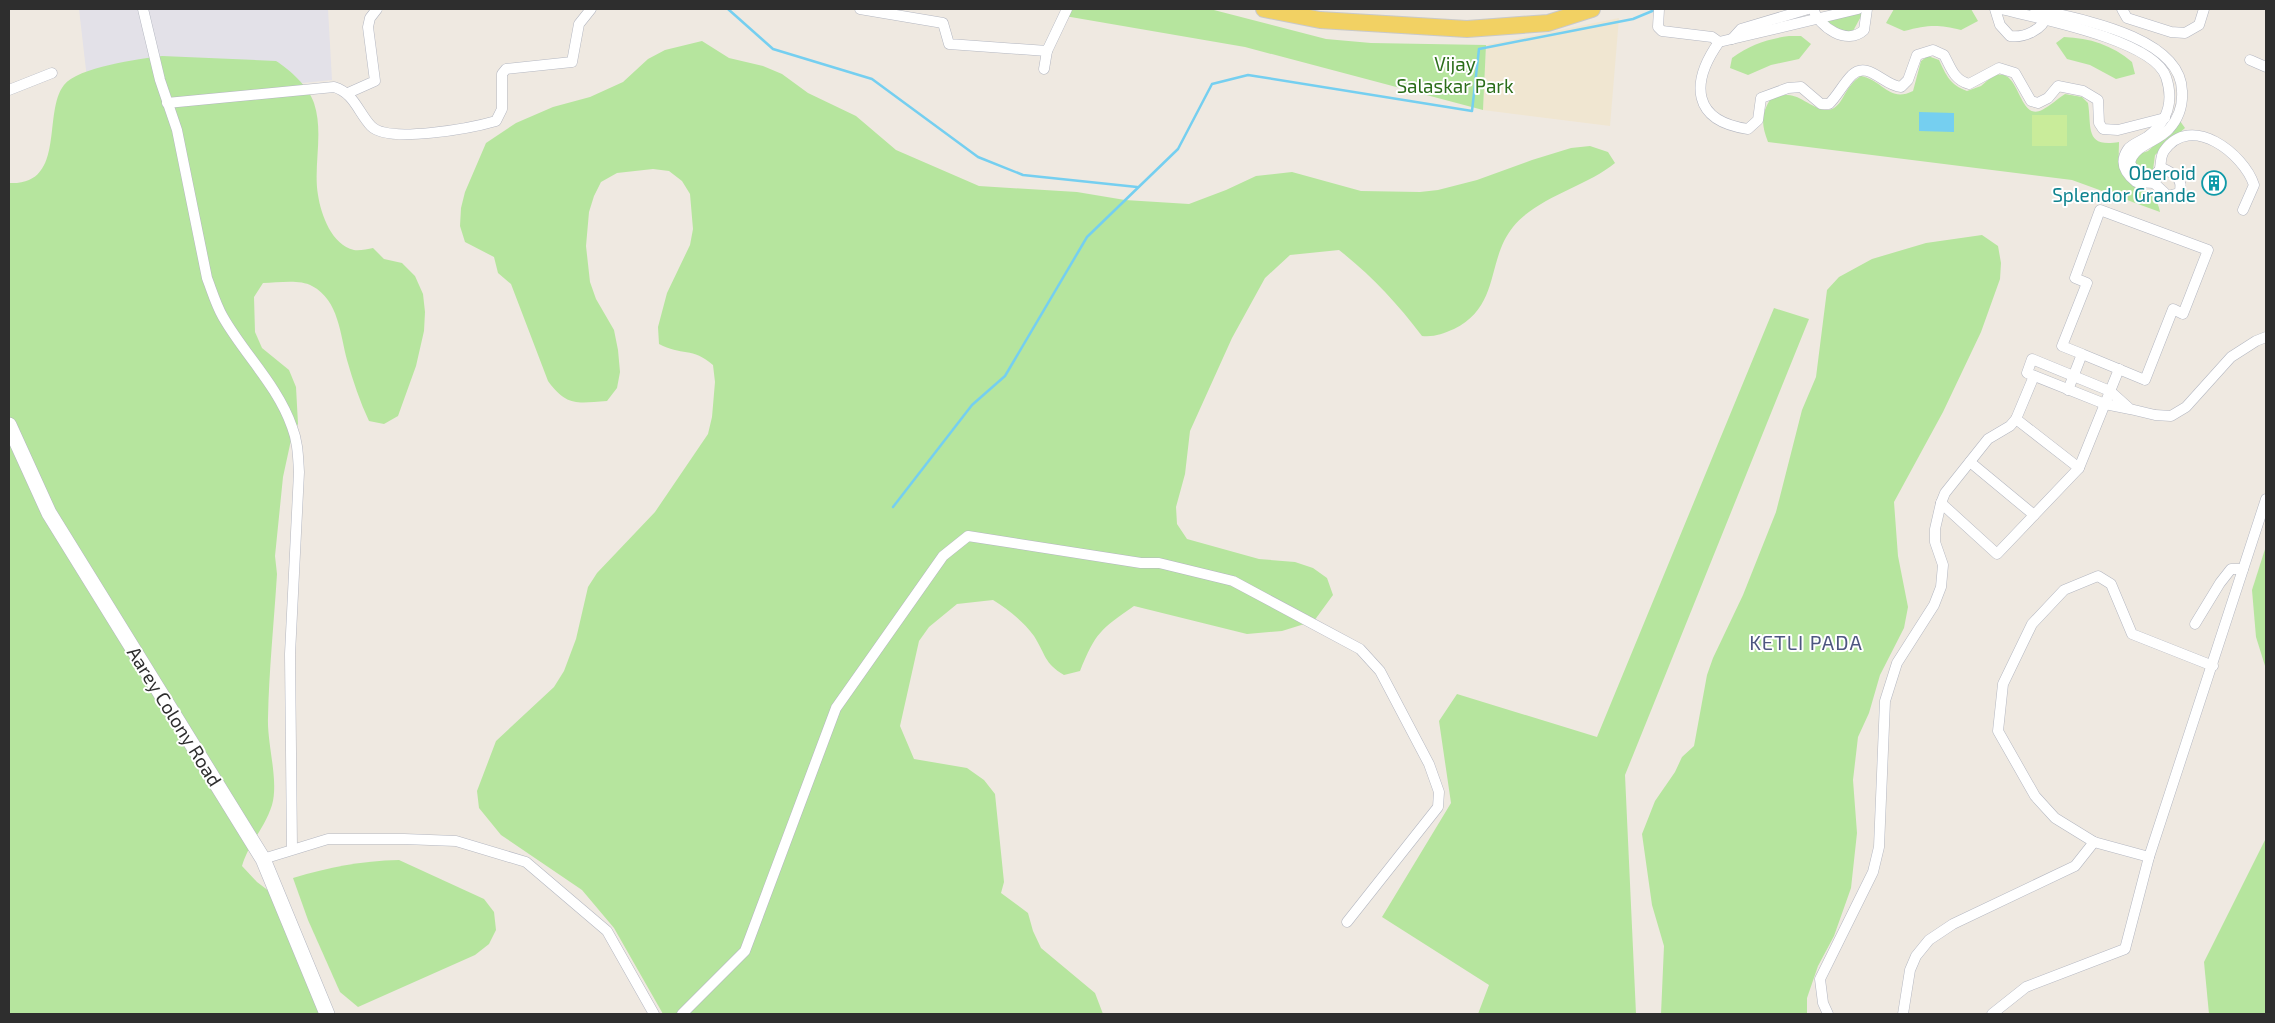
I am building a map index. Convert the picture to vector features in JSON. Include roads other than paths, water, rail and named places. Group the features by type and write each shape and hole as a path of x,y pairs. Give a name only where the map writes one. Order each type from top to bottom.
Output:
{"main road":[{"path":"1264,9 1320,20 1467,29 1548,23 1592,9"},
{"name":"Aarey Colony Road","path":"9,425 49,512 263,859 327,1014"}],"street":[{"path":"143,9 168,103 178,130 207,278 214,298 222,317 279,399 292,426 298,447 299,472 290,654 292,849"},
{"path":"348,93 375,81 368,27 370,18 377,9"},
{"path":"168,103 334,87 348,93 371,127 393,136 467,128 496,121 502,110 502,74 506,69 572,62 579,24 591,9"},
{"path":"860,9 943,23 949,44 1047,51"},
{"path":"1044,70 1047,51 1067,9"},
{"path":"1732,39 1741,29 1808,9"},
{"path":"1858,9 1815,14 1719,42 1705,64 1701,76 1699,84 1703,104 1716,118 1730,127 1748,129 1758,120 1761,98 1788,88 1801,87 1821,104 1829,104 1851,76 1859,70 1867,70 1892,86 1902,87 1908,80 1917,55 1933,50 1944,55 1953,74 1960,82 1970,84 1999,68 2015,73 2031,101 2038,103 2048,98 2058,86 2083,91 2098,100 2098,123 2103,129 2118,130 2164,124"},
{"path":"1815,14 1841,35 1855,36 1864,30 1867,9"},
{"path":"1995,9 2000,25 2010,36 2020,37 2028,35 2047,16"},
{"path":"2001,9 2111,28 2150,52 2168,57 2177,70 2182,95 2179,116 2128,148 2123,162 2125,171 2136,182 2154,183 2168,196 2179,193 2181,188 2180,180 2174,173 2162,168"},
{"path":"2035,9 2047,16"},
{"path":"2122,9 2127,18 2171,32 2185,33 2199,25 2204,9"},
{"path":"1659,11 1658,27 1662,31 1712,37 1719,42"},
{"path":"2150,52 2160,65 2167,94 2164,124 2134,152 2130,163 2135,172 2152,177 2162,168"},
{"path":"2250,60 2266,67"},
{"path":"9,90 52,73"},
{"path":"1701,76 1707,89"},
{"path":"2167,94 2182,95"},
{"path":"2154,183 2160,176 2164,151 2176,140 2190,134 2211,140 2238,157 2250,173 2254,185 2243,210"},
{"path":"2100,210 2208,250 2183,314 2173,309 2145,380 2082,354 2062,346 2087,283 2075,278 2100,210"},
{"path":"2130,409 2110,391 2032,359 2027,373 2105,404 2163,416 2180,413 2232,357 2256,341 2266,337"},
{"path":"2068,390 2082,354"},
{"path":"1942,503 1997,554 2078,468 2119,369"},
{"path":"1828,1014 1823,1003 1820,980 1873,872 1880,847 1884,701 1897,663 1934,604 1941,587 1943,565 1936,542 1935,529 1945,493 1988,440 2010,426 2016,419 2034,376"},
{"path":"2016,419 2078,468"},
{"path":"1970,462 2034,515"},
{"path":"1992,1014 2026,987 2125,949 2149,857 2213,666 2266,499"},
{"path":"682,1014 745,951 836,708 943,556 968,536 1140,563 1159,563 1233,581 1360,649 1380,671 1397,700 1429,764 1439,792 1438,807 1347,922"},
{"path":"2195,624 2220,583 2232,569 2243,569"},
{"path":"2149,857 2094,842 2055,818 2035,796 1998,731 2003,684 2032,624 2064,590 2098,576 2112,584 2132,634 2213,666"},
{"path":"263,859 328,839 456,841 526,862 607,931 654,1014"},
{"path":"1902,1014 1910,970 1916,956 1929,940 1953,924 2075,866 2094,842"}],"water":[{"path":"1919,112 1954,113 1954,132 1919,131"}],"waterway":[{"path":"728,9 773,49 872,79 978,157 1023,175 1137,187"},
{"path":"893,507 972,405 1005,376 1087,237 1178,149 1212,84 1248,75 1472,111 1479,49 1633,19 1657,9"}],"place":[{"name":"Oberoid Splendor Grande","path":"2214,183"}],"district":[{"name":"KETLI PADA","path":"1806,642"}],"park label":[{"name":"Vijay Salaskar Park","path":"1455,74"}]}
